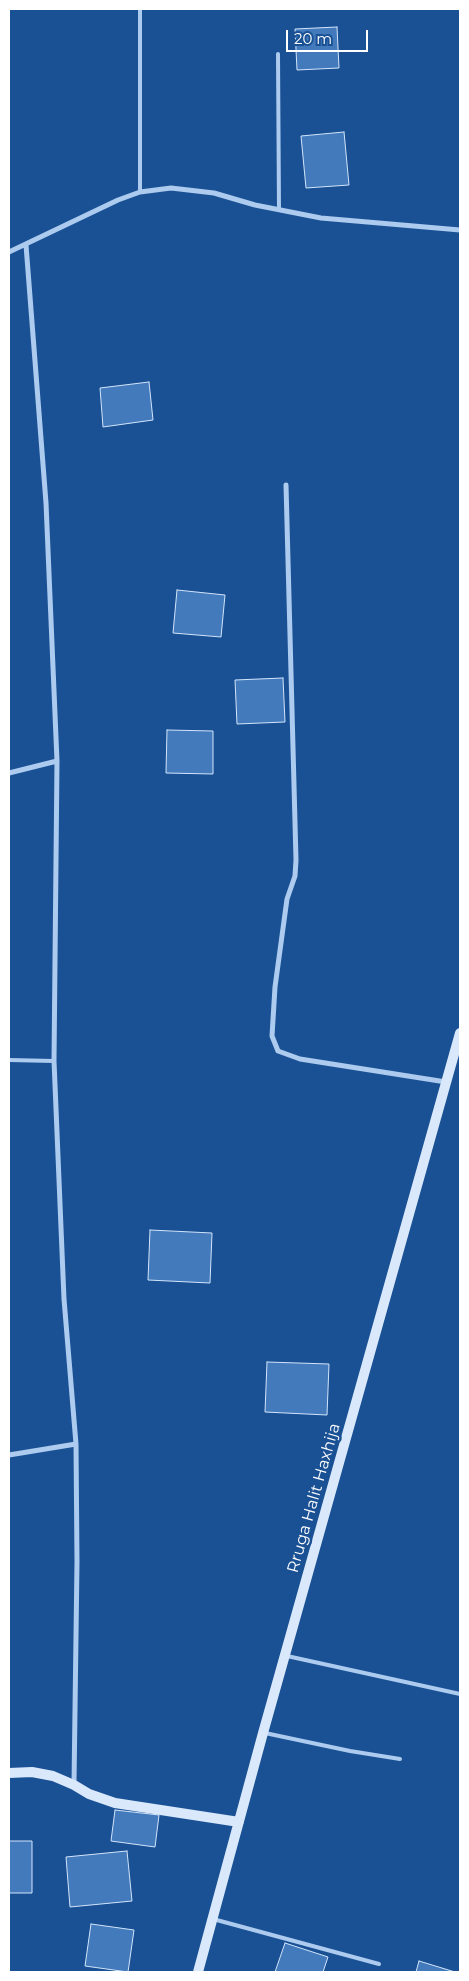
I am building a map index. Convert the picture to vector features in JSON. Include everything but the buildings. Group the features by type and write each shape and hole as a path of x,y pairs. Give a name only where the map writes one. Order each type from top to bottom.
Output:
{"street":[{"path":"9,252 75,219 140,192 171,188 214,193 279,210 321,218 460,230"},
{"path":"26,245 46,503 57,761 54,1061 64,1299 76,1444 77,1562 74,1785"},
{"path":"286,484 296,860 295,876 287,899 274,987 272,1036 278,1051 300,1059 446,1082"},
{"path":"9,772 57,761"},
{"name":"Rruga Halit Haxhija","path":"198,1972 263,1733 446,1082 459,1044 460,1033"},
{"path":"9,1455 76,1444"},
{"path":"9,1773 32,1772 53,1776 74,1785 88,1794 115,1803 239,1822"}],"lane":[{"path":"140,9 140,192"},
{"path":"278,54 279,210"},
{"path":"9,1060 54,1061"},
{"path":"285,1655 460,1694"},
{"path":"263,1733 350,1751 400,1758"},
{"path":"213,1918 379,1964"}]}
